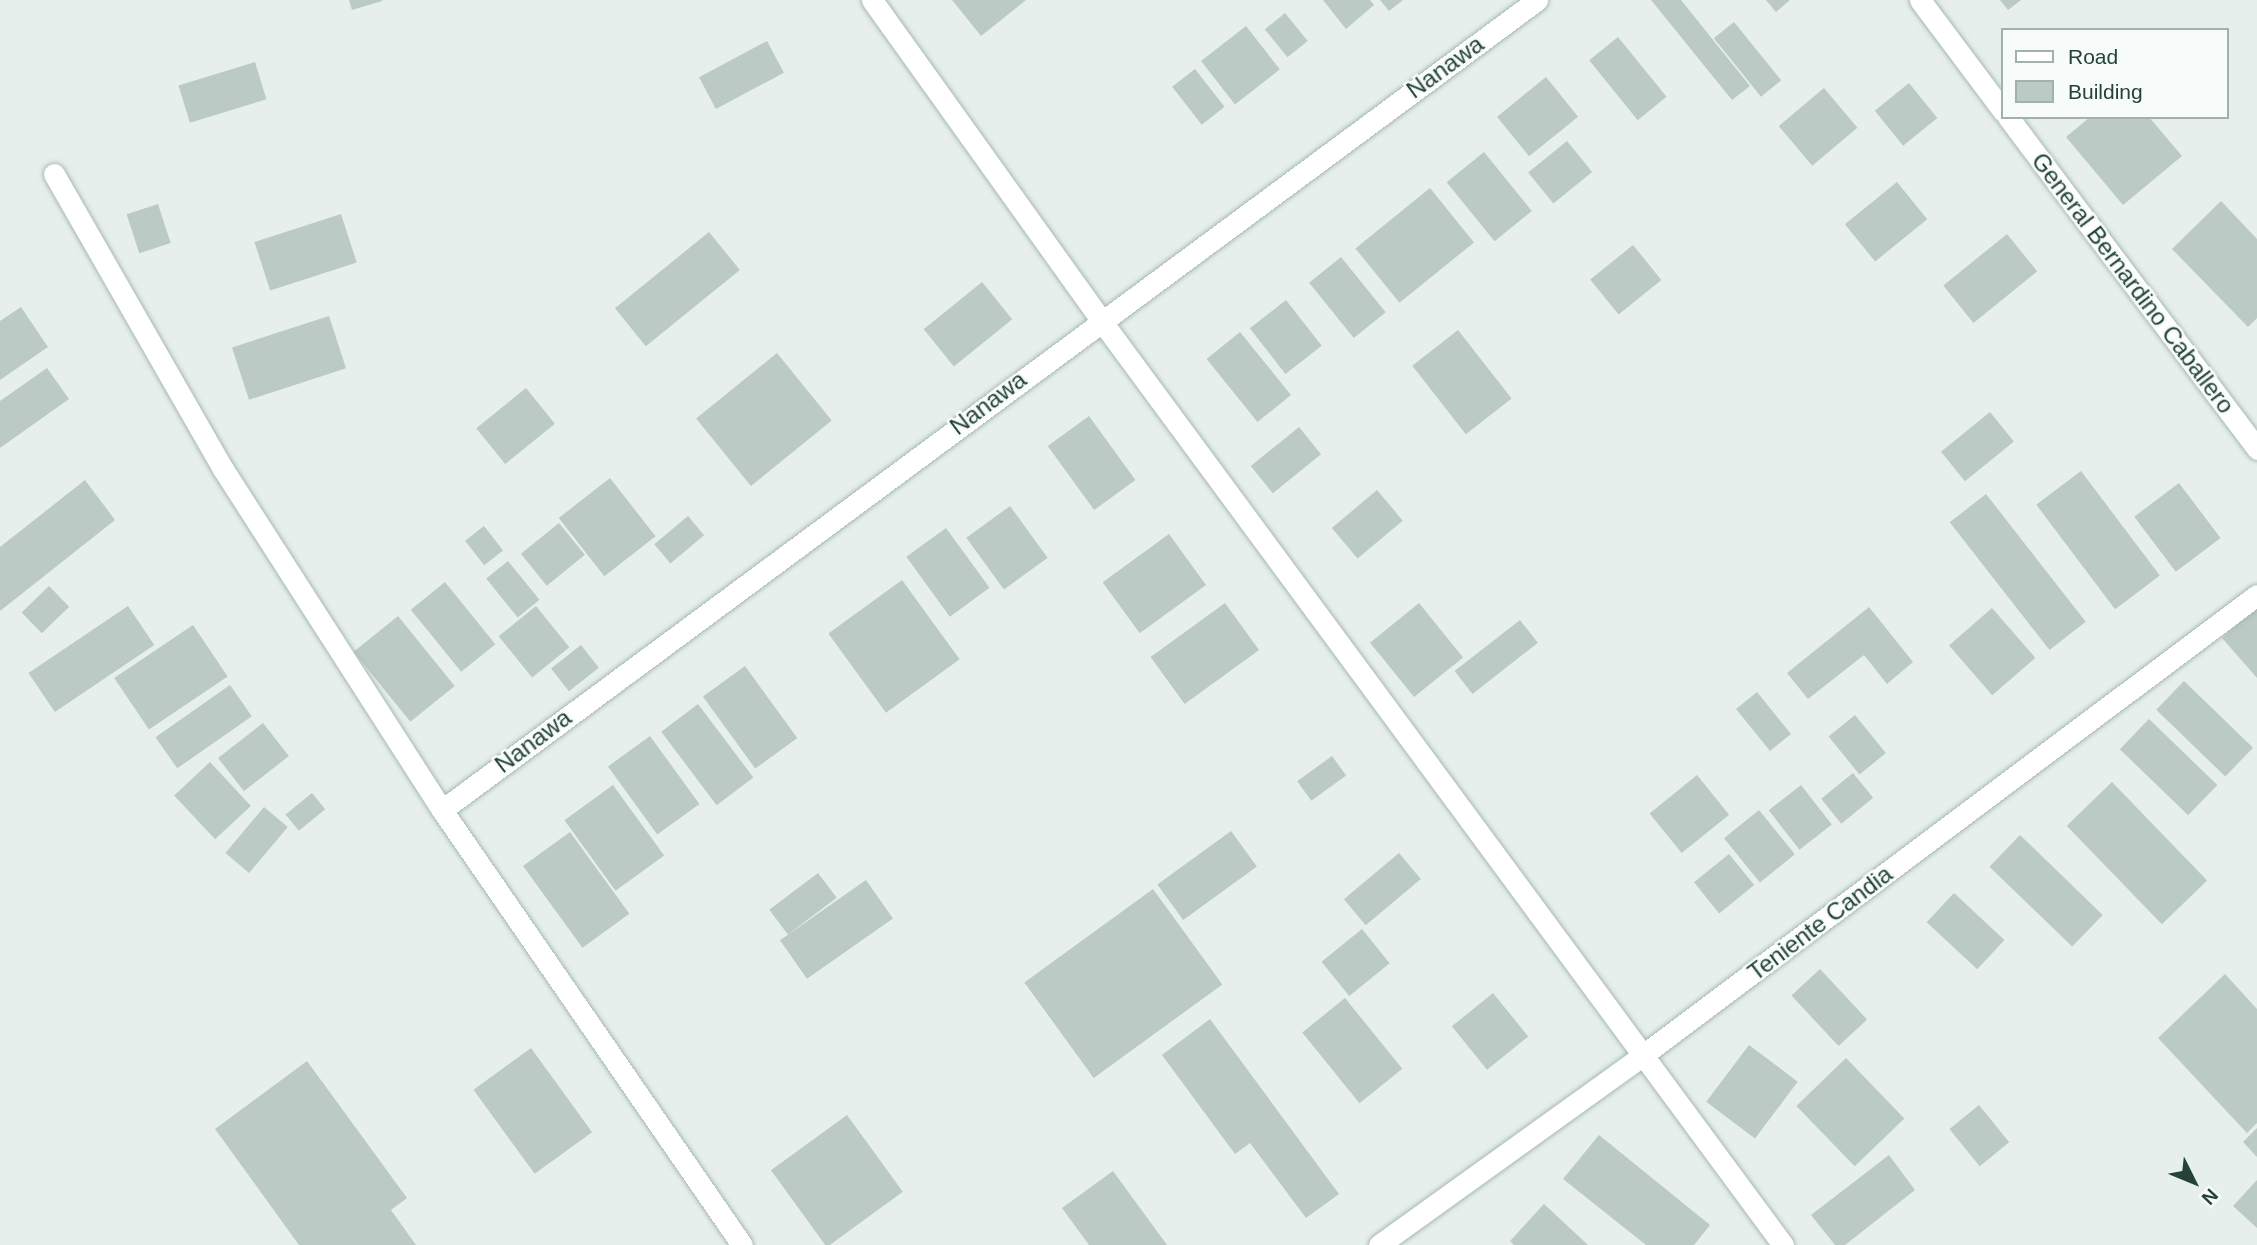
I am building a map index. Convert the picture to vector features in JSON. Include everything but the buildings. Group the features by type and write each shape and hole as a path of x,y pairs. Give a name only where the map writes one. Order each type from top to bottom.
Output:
{"street":[{"path":"872,0 1100,319 1783,1245"},
{"name":"Nanawa","path":"442,810 1100,319 1537,0"},
{"path":"1920,0 2002,110"},
{"name":"General Bernardino Caballero","path":"2010,119 2257,449"},
{"path":"54,174 223,468 442,810 742,1245"},
{"name":"Teniente Candia","path":"1379,1245 1643,1055 2257,595"}]}
